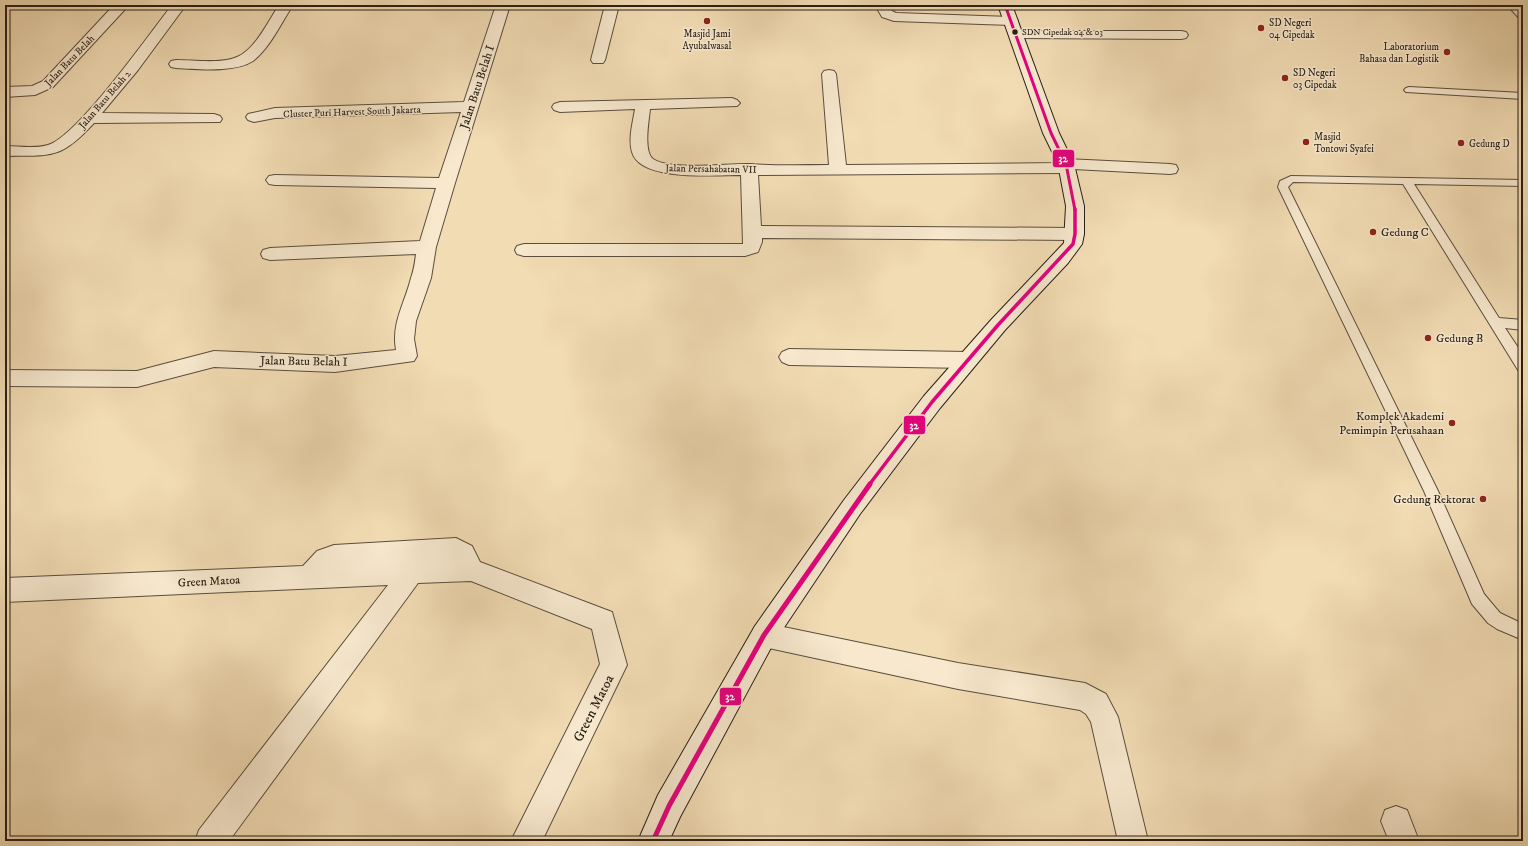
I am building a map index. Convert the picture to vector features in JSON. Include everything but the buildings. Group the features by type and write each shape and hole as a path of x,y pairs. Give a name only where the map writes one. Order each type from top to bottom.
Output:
{"street":[{"name":"Jalan Batu Belah","path":"5,92 35,90 48,84 122,5"},
{"name":"Jalan Batu Belah 2","path":"5,151 42,150 60,146 89,118 128,71 179,5"},
{"path":"176,64 223,64 244,60 254,51 286,5"},
{"name":"Jalan Batu Belah I","path":"5,378 137,379 214,359 335,364 407,356 404,339 406,322 421,278 427,247 446,183 503,5"},
{"path":"598,60 612,5"},
{"path":"882,5 887,14 894,17 1011,20 1181,35"},
{"path":"1514,5 1523,14"},
{"path":"653,841 669,806 764,635 852,507 932,402 998,325 1061,259 1073,244 1075,234 1076,206 1066,166 1011,20"},
{"path":"830,74 838,170"},
{"path":"560,107 732,103"},
{"name":"Jalan Persahabatan VII","path":"643,104 639,142 640,153 647,162 663,168 700,170 749,168 838,170 1066,166 1170,170"},
{"name":"Cluster Puri Harvest South Jakarta","path":"254,117 275,113 470,107"},
{"path":"89,118 214,119"},
{"path":"524,250 745,250 752,246 753,232 749,168"},
{"path":"275,180 446,183"},
{"path":"753,232 1075,234"},
{"path":"270,254 427,247"},
{"path":"788,357 968,360"},
{"path":"310,576 326,559 334,556 456,549 463,554 471,570"},
{"name":"Green Matoa","path":"5,590 413,571 471,570 603,621 614,665 526,841"},
{"path":"210,841 413,571"},
{"path":"764,635 958,676 1085,697 1096,704 1104,717 1133,841"}],"lane":[{"path":"1409,90 1523,96"},
{"path":"1523,183 1302,179 1291,179 1284,183 1284,187 1431,491 1478,599 1494,618 1503,624 1523,632"},
{"path":"1406,181 1523,366"},
{"path":"1494,322 1523,325"}],"transit line":[{"name":"32","path":"653,841 669,806 764,635 852,507 932,402 998,325 1061,259 1073,244 1075,234 1075,206 1066,164 1051,133 1005,5"}],"place":[{"name":"Masjid Jami Ayubalwasal","path":"707,21"},
{"name":"SD Negeri 04 Cipedak","path":"1261,28"},
{"name":"SDN Cipedak 04 & 03","path":"1015,32"},
{"name":"Laboratorium Bahasa dan Logistik","path":"1447,52"},
{"name":"SD Negeri 03 Cipedak","path":"1285,78"},
{"name":"Masjid Tontowi Syafei","path":"1306,142"},
{"name":"Gedung D","path":"1461,143"},
{"name":"Gedung C","path":"1373,232"},
{"name":"Gedung B","path":"1428,338"},
{"name":"Komplek Akademi Pemimpin Perusahaan","path":"1452,423"},
{"name":"Gedung Rektorat","path":"1483,499"}]}
